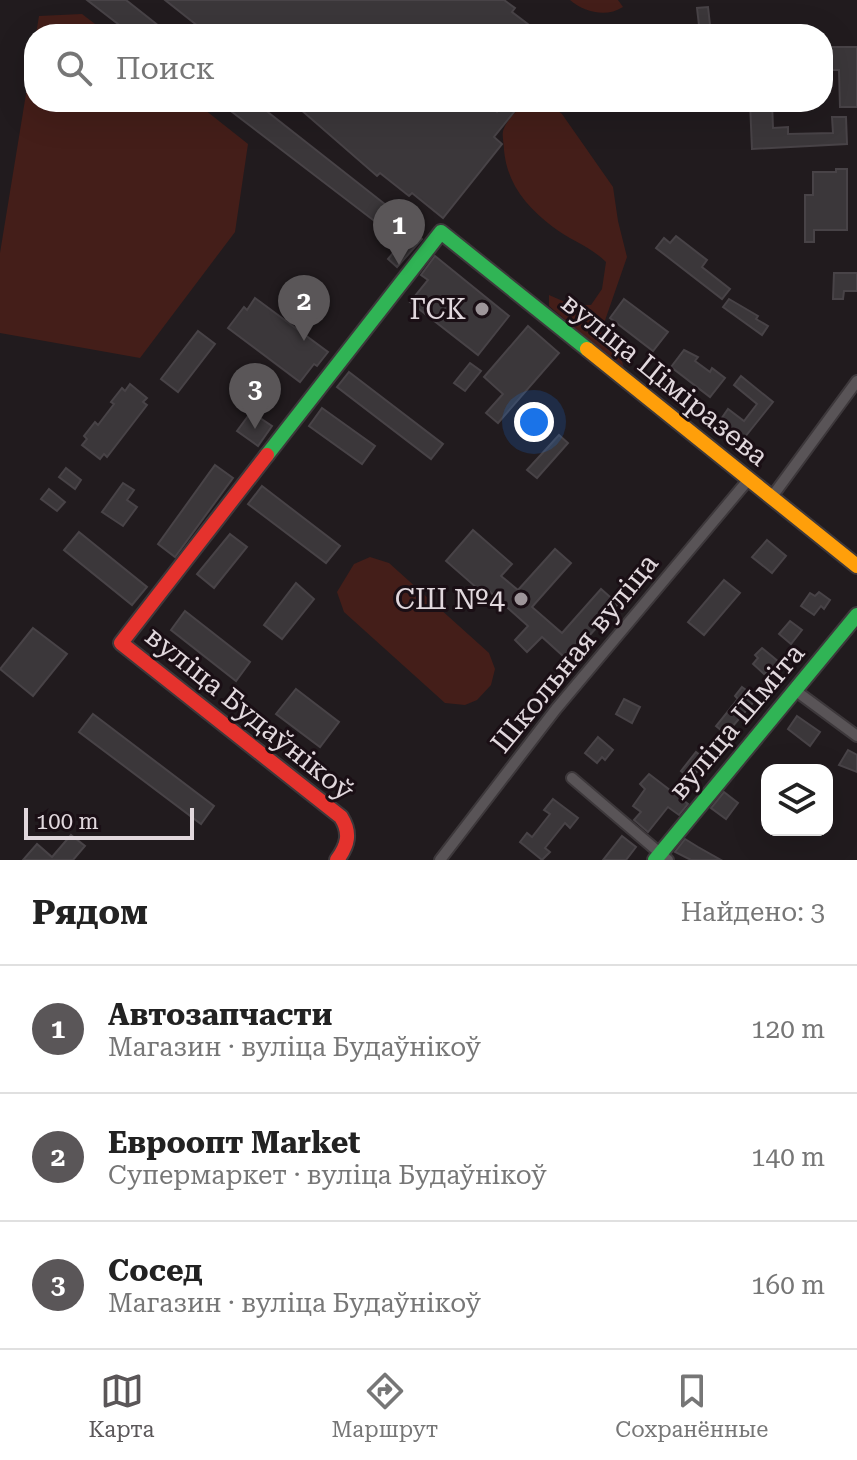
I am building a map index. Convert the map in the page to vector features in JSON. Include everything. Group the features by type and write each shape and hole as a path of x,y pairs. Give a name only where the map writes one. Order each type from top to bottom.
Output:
{"street":[{"name":"вуліца Ціміразева","path":"441,232 857,566"},
{"name":"вуліца Будаўнікоў","path":"337,860 349,842 348,829 341,817 121,643 441,232"},
{"path":"771,498 857,381"},
{"name":"Школьная вуліца","path":"440,860 556,709 749,479"},
{"name":"вуліца Шміта","path":"661,858 857,615"},
{"path":"796,691 857,736"},
{"path":"572,778 661,858"}],"shaded area":[{"path":"570,0 618,0 623,7 602,13 582,8"},
{"path":"82,14 95,24 38,24 39,16"},
{"path":"24,106 24,112 208,112 248,144 235,232 140,358 0,333 0,253"},
{"path":"516,112 559,112 613,187 627,257 601,332 621,358 625,371 549,306 549,295 572,305 591,305 602,289 606,262 560,232 520,194 506,162 503,131"},
{"path":"370,557 389,563 489,653 495,669 491,685 477,700 465,705 445,703 344,612 337,592 354,564"}],"building":[{"path":"87,0 126,0 156,24 118,24"},
{"path":"165,0 504,0 515,8 512,12 528,24 195,24"},
{"path":"708,7 710,24 699,24 697,8"},
{"path":"833,47 857,47 857,107 840,107 839,70 833,70"},
{"path":"232,112 268,112 414,227 411,230 422,239 397,267 388,259 398,247 378,229 381,226"},
{"path":"303,112 514,112 494,137 502,144 443,218 412,193 409,196 380,173 377,176"},
{"path":"750,112 772,112 773,128 788,127 788,134 833,133 832,117 846,117 847,144 752,149"},
{"path":"836,169 847,169 847,230 814,230 814,242 805,242 805,195 813,195 813,172 836,172"},
{"path":"676,236 707,260 702,267 730,289 722,299 656,248 664,238 670,243"},
{"name":"ГСК","path":"435,256 509,316 478,355 410,302 428,280 421,275"},
{"path":"834,273 857,273 857,291 844,291 843,299 833,299"},
{"path":"255,298 328,352 300,382 228,328"},
{"path":"624,299 668,332 653,351 610,318"},
{"path":"729,299 758,316 756,319 768,326 762,335 723,307"},
{"path":"528,326 559,353 498,423 486,413 503,394 484,377"},
{"path":"198,331 215,344 178,392 161,379"},
{"path":"684,350 698,357 695,361 710,372 712,368 725,378 710,397 671,367"},
{"path":"470,363 481,371 465,391 454,383"},
{"path":"349,372 443,444 431,459 337,387"},
{"path":"741,376 773,402 741,442 717,425 728,409 744,421 757,404 734,385"},
{"path":"130,384 147,398 143,402 147,405 107,457 104,454 100,459 82,445 87,439 84,436 95,422 98,425 122,388 125,391"},
{"path":"322,408 375,446 362,464 309,426"},
{"path":"251,412 272,426 258,446 237,431"},
{"path":"559,435 568,443 537,478 527,470"},
{"path":"215,465 233,478 175,557 158,544"},
{"path":"66,468 81,480 75,489 59,477"},
{"path":"123,483 134,490 127,500 137,507 123,526 102,512"},
{"path":"262,486 340,546 326,563 248,504"},
{"path":"49,489 65,502 57,511 41,499"},
{"name":"СШ №4","path":"473,530 512,564 501,576 518,590 555,549 571,563 532,607 562,633 601,589 618,604 578,648 583,653 573,665 542,637 527,652 515,640 528,626 490,592 486,596 446,561"},
{"path":"79,532 147,587 132,605 64,550"},
{"path":"230,534 247,547 214,588 197,574"},
{"path":"767,540 786,556 772,573 752,557"},
{"path":"724,580 740,593 704,635 688,622"},
{"path":"296,583 314,599 282,639 264,625"},
{"path":"819,592 830,600 824,609 821,606 814,615 801,606 810,593 815,596"},
{"path":"185,611 250,662 236,681 171,630"},
{"path":"790,621 802,630 791,644 779,634"},
{"path":"33,628 67,654 33,696 0,669"},
{"path":"762,648 779,662 764,674 753,664 758,658 755,655"},
{"path":"742,687 757,698 726,734 716,726 738,699 735,696"},
{"path":"296,689 339,722 320,747 276,714"},
{"path":"624,699 640,707 632,723 616,714"},
{"path":"93,714 214,806 201,824 79,732"},
{"path":"797,716 820,732 810,746 788,729"},
{"path":"598,737 613,750 605,760 602,757 597,763 585,753"},
{"path":"848,750 857,755 857,772 839,765"},
{"path":"696,752 706,760 691,779 681,771"},
{"path":"649,774 688,804 679,815 668,807 648,832 634,820 641,812 633,806 645,789 640,784"},
{"path":"724,792 738,803 726,819 711,808"},
{"path":"553,799 578,818 570,828 565,823 545,848 550,852 542,860 520,842 527,833 532,837 550,814 544,810"},
{"path":"71,835 85,846 73,860 23,860 37,844 52,857"},
{"path":"622,836 636,847 626,860 603,860"},
{"path":"685,839 721,860 691,860 675,852"}],"traffic: fast":[{"path":"267,455 441,232 587,349"},
{"path":"655,860 857,615"}],"traffic: slow":[{"path":"587,349 857,566"}],"traffic: jam":[{"path":"267,455 121,643 341,817 347,839 337,860"}],"place":[{"name":"Автозапчасти","path":"399,265"},
{"name":"ГСК","path":"482,309"},
{"name":"Евроопт Market","path":"304,341"},
{"name":"Сосед","path":"255,429"},
{"name":"СШ №4","path":"521,599"}]}
